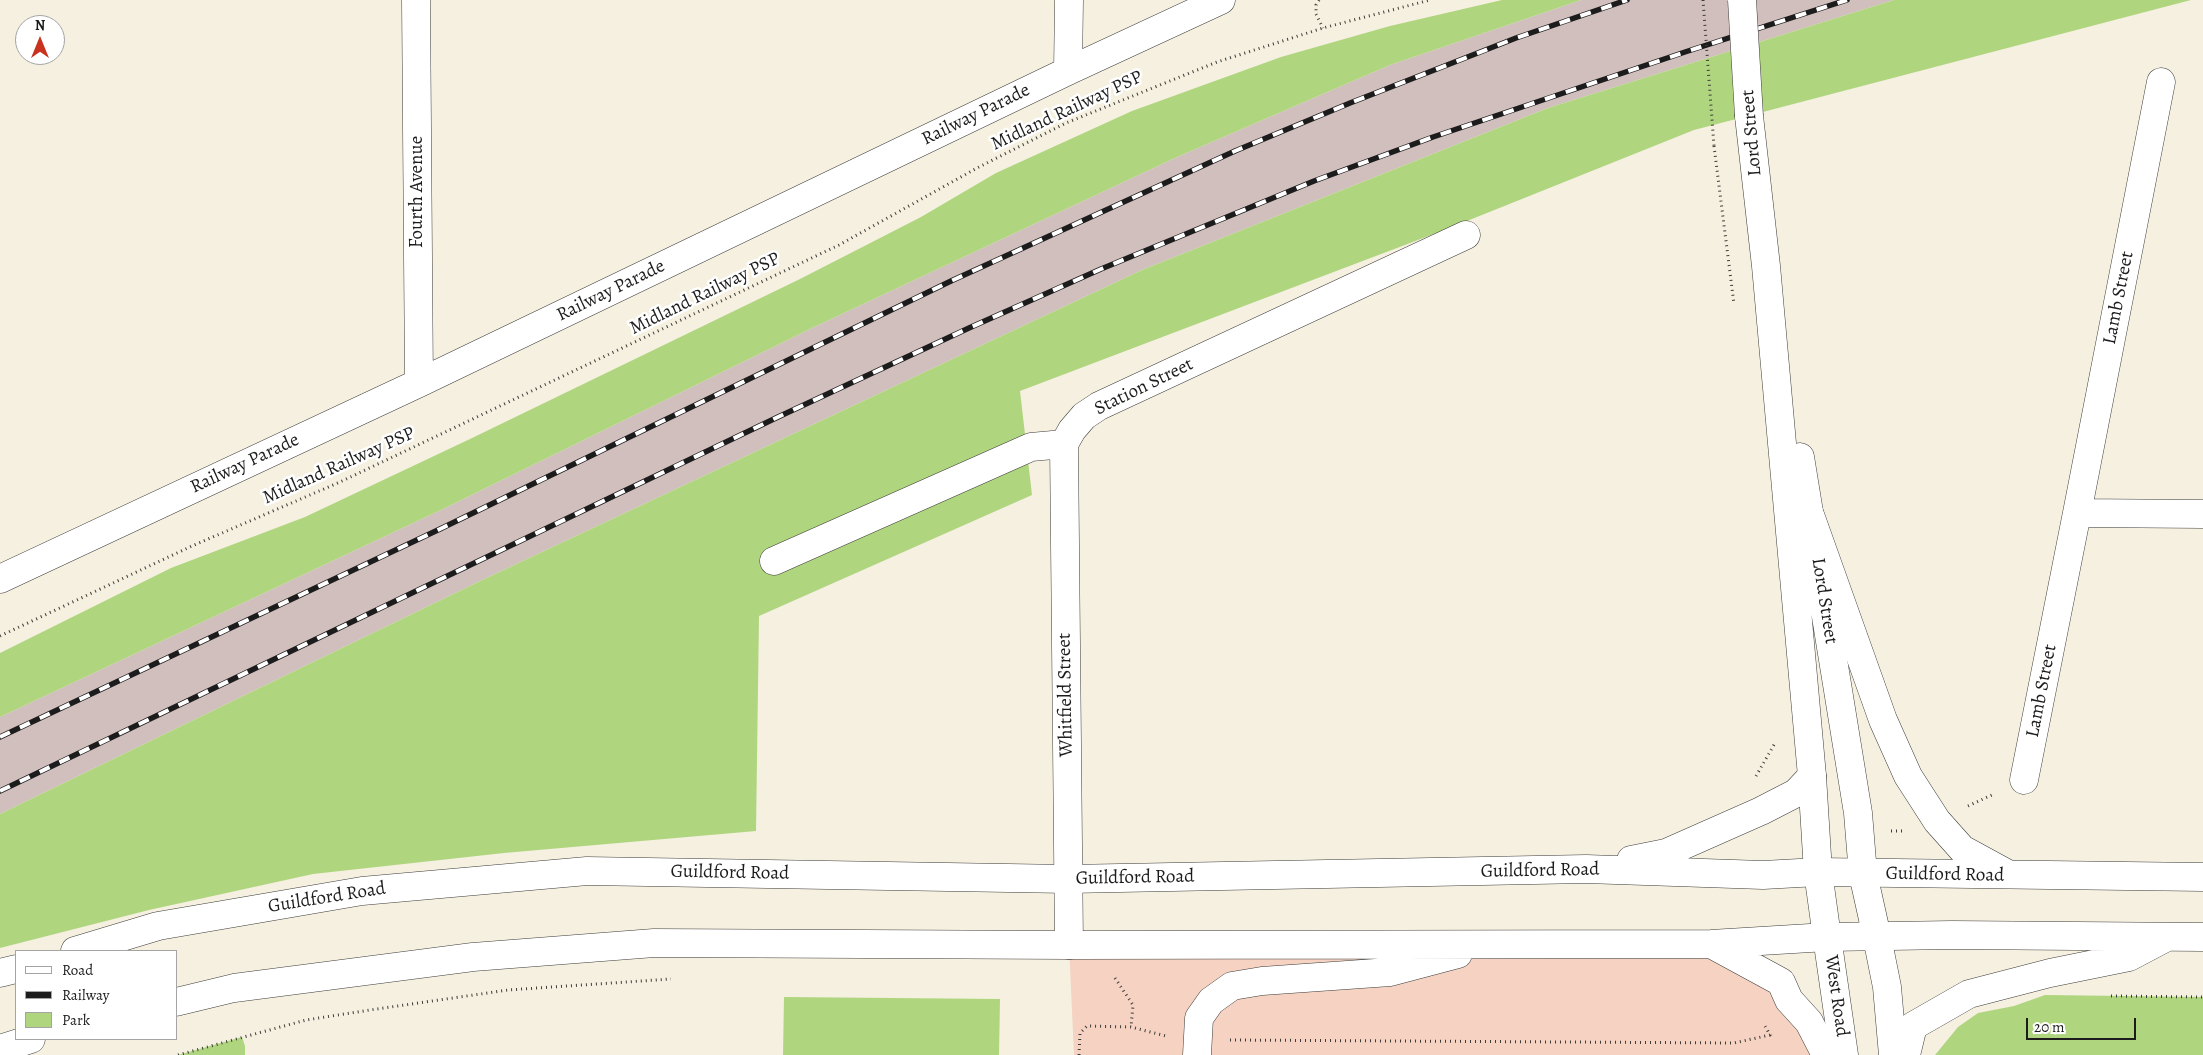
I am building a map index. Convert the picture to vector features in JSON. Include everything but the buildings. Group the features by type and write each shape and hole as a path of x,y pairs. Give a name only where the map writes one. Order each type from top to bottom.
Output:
{"main road":[{"name":"Fourth Avenue","path":"416,0 419,383"},
{"path":"1068,71 1069,0"},
{"name":"Railway Parade","path":"0,579 419,383 1068,71 1221,0"},
{"name":"Lord Street","path":"1742,0 1750,116 1766,266 1812,776 1818,872 1827,937"},
{"name":"Lamb Street","path":"2024,780 2162,82"},
{"name":"Station Street","path":"1064,444 1072,430 1084,416 1099,406 1466,235"},
{"name":"Lord Street","path":"1766,266 1810,515 1858,813 1863,874 1877,937"},
{"path":"774,561 1031,446 1064,444"},
{"name":"Whitfield Street","path":"1064,444 1069,945"},
{"path":"2077,514 2203,514"},
{"path":"1810,515 1883,720 1908,776 1937,821 1962,849 2011,876"},
{"path":"1586,869 1666,854 1796,793 1812,776"},
{"name":"Guildford Road","path":"78,950 158,926 362,890 587,871 1068,879 1586,869 1763,875 1818,872 2203,877"},
{"path":"178,1002 234,988 464,959 654,944 1711,944 1827,937 1962,935 2203,937"},
{"name":"West Road","path":"1827,937 1844,1055"},
{"path":"1877,937 1887,987 1893,1055"},
{"path":"1906,1055 1913,1026 1970,994 2050,973 2129,958 2166,937"},
{"path":"1197,1047 1199,1018 1211,1001 1232,986 1262,981 1390,972 1494,944"},
{"path":"1711,944 1781,982 1789,1000 1809,1022 1826,1055"},
{"path":"0,973 15,969"},
{"path":"0,1049 27,1040"}],"path":[{"path":"1319,0 1316,5 1316,14 1323,28"},
{"name":"Midland Railway PSP","path":"0,636 192,546 340,482 839,245 978,168 1066,123 1217,62 1323,28 1430,0"},
{"path":"1703,0 1714,146"},
{"path":"1112,974 1133,1005 1130,1027"},
{"path":"178,1055 306,1020 370,1010 508,990 678,978"},
{"path":"1079,1055 1080,1033 1087,1026 1130,1027 1168,1036 1197,1047 1734,1043 1770,1035"}],"shaded area":[{"path":"1581,0 1894,0 1548,108 1142,270 476,583 0,814 0,717 443,509 812,328 1177,157 1390,65"},
{"path":"1711,944 1781,982 1826,1055 1074,1055 1069,945"}],"green space":[{"path":"1502,0 1581,0 1390,65 1177,157 812,328 443,509 0,717 0,653 171,568 305,517 470,439 800,279 921,217 996,173 1132,111 1281,57 1390,26"},
{"path":"1894,0 2191,0 1694,130 1447,229 1020,391 1032,495 759,616 756,831 504,853 313,874 149,910 0,948 0,814 476,583 1142,270 1548,108"},
{"path":"2045,995 2203,997 2203,1055 1935,1055 1958,1027 1978,1013 2014,1006"},
{"path":"784,997 1000,999 999,1055 783,1055"},
{"path":"242,1037 245,1055 178,1055"}],"railway":[{"path":"0,737 440,529 951,281 1235,151 1350,103 1516,38 1627,0"},
{"path":"0,791 778,417 1101,269 1314,181 1433,137 1685,52 1847,0"}]}
